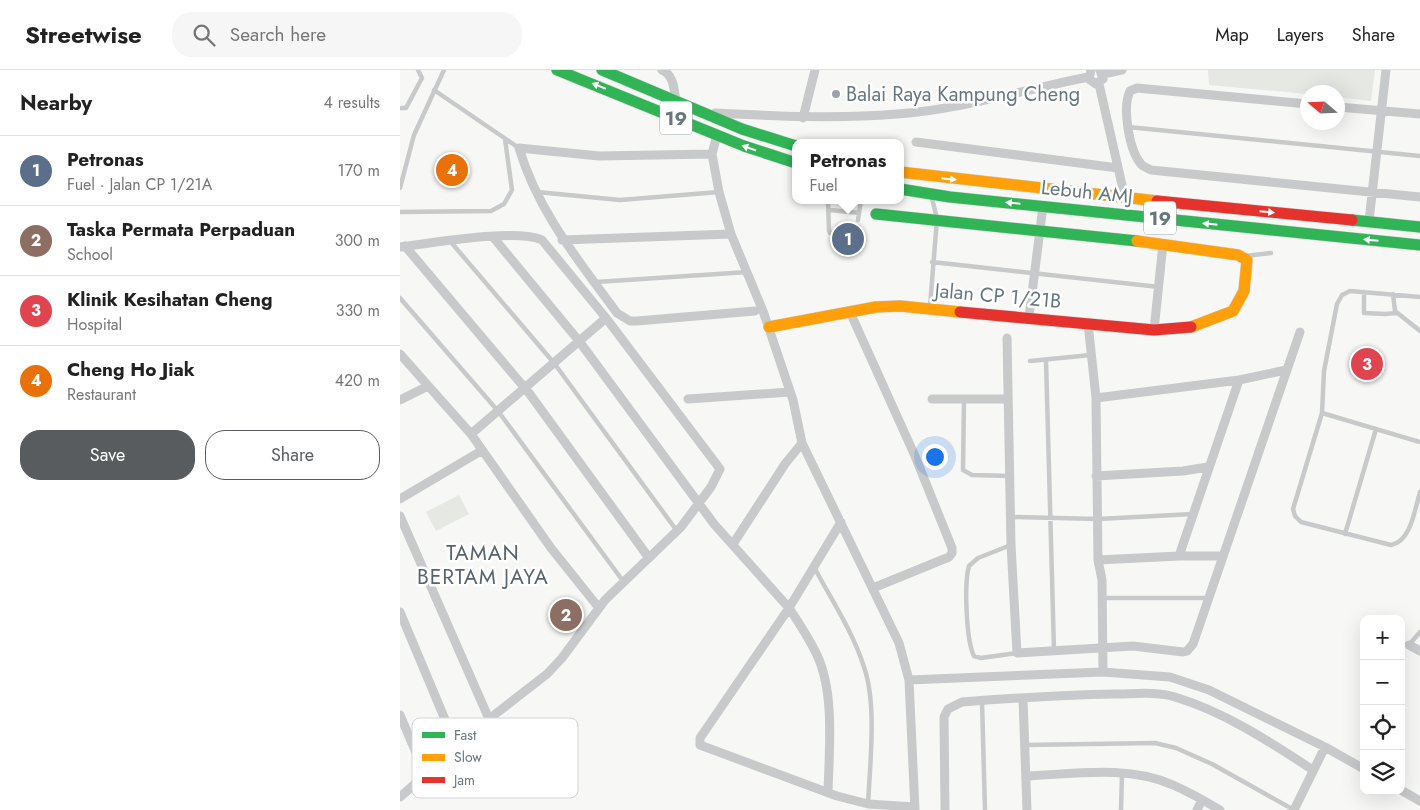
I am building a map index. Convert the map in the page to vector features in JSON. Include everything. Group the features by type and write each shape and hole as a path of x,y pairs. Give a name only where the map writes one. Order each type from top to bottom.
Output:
{"main road":[{"name":"19","path":"557,70 717,135 792,162"},
{"name":"19","path":"609,71 703,113 792,145"},
{"name":"Lebuh AMJ","path":"904,172 1125,198 1420,227"},
{"name":"Lebuh AMJ","path":"904,189 1043,206 1420,245"},
{"path":"876,214 1163,244 1246,261"},
{"name":"Jalan CP 1/21B","path":"769,327 876,307 930,308 1154,330 1197,326 1233,311 1240,302 1246,261"}],"street":[{"path":"662,70 672,81 676,101"},
{"path":"804,118 815,70"},
{"path":"1099,84 1103,79 1102,72 1122,70"},
{"path":"1369,221 1386,70"},
{"path":"703,113 804,118 899,114 953,105 1090,73 1092,83 1099,84"},
{"path":"1099,84 1125,198"},
{"path":"1300,103 1137,88 1130,91 1126,98 1127,126 1137,158 1141,165 1151,170 1420,197"},
{"path":"1345,108 1420,114"},
{"path":"1110,131 1127,126"},
{"path":"717,135 712,154 719,192 731,234 769,327 790,392 802,443 841,522 899,643 909,680 915,808 868,804 828,793 700,745 700,738 789,608 841,522"},
{"path":"916,142 1118,168"},
{"path":"712,154 599,156 519,148 536,192 562,240 617,313 630,321 754,311"},
{"path":"1029,317 1043,206"},
{"path":"562,240 731,234"},
{"path":"402,247 493,237 532,236 542,240 606,318 720,469 699,504 677,531 599,608 562,658 547,674 490,718"},
{"path":"493,237 579,341 699,504 789,608 817,655 825,678 830,750 828,793"},
{"path":"1154,330 1163,244"},
{"path":"402,247 524,388 649,558"},
{"path":"850,312 915,456 952,554 949,557 873,588"},
{"path":"471,434 606,318"},
{"path":"1088,323 1096,398 1096,476 1098,560 1102,598 1102,672"},
{"path":"1007,338 1011,545 1017,653 1133,646 1187,651 1193,644 1300,332"},
{"path":"400,354 471,434 481,451 552,548 599,608"},
{"path":"1096,398 1239,380 1286,370"},
{"path":"1179,556 1239,380"},
{"path":"400,400 428,386"},
{"path":"688,399 790,392"},
{"path":"932,399 1007,399"},
{"path":"733,544 785,464 802,443"},
{"path":"400,499 481,451"},
{"path":"1096,476 1183,471 1208,467"},
{"path":"400,516 489,718"},
{"path":"1098,560 1223,556"},
{"path":"400,612 444,718"},
{"path":"1409,645 1420,651"},
{"path":"909,680 1102,672 1149,674 1209,690 1326,747 1360,767"},
{"path":"945,810 944,717 948,709 955,704 982,701 1140,693 1173,696 1209,710 1265,740 1313,770"},
{"path":"1023,699 1027,810"},
{"path":"400,716 412,744"},
{"path":"1294,810 1326,747"},
{"path":"1027,776 1139,775 1172,784 1220,810"},
{"path":"400,797 412,786"},
{"path":"1405,792 1420,801"},
{"path":"1196,810 1202,800"}],"lane":[{"path":"400,108 406,108 422,78 418,70"},
{"path":"400,188 414,135 444,70"},
{"path":"434,90 519,148"},
{"path":"1127,126 1420,156"},
{"path":"400,212 491,211 504,204 512,190 505,139"},
{"path":"536,192 620,200 719,192"},
{"path":"929,193 936,210 937,219 932,262 930,308"},
{"path":"829,204 829,231 830,233 839,234"},
{"path":"858,220 860,204"},
{"path":"830,210 859,213"},
{"path":"450,241 554,363 677,531"},
{"path":"1246,261 1271,253"},
{"path":"932,262 1159,287"},
{"path":"594,282 748,272"},
{"path":"1420,297 1350,290 1342,295 1337,304 1324,371 1322,413 1293,509 1295,516 1301,522 1391,546 1397,545 1402,541 1407,533 1420,492"},
{"path":"1364,292 1364,312 1397,313"},
{"path":"1393,294 1394,309 1420,331"},
{"path":"400,298 498,411 624,582"},
{"path":"1030,361 1091,355"},
{"path":"1046,360 1054,650"},
{"path":"964,399 963,470 972,475 1010,476"},
{"path":"1322,413 1420,442"},
{"path":"1345,534 1376,429"},
{"path":"1011,518 1098,519 1193,514"},
{"path":"1011,545 978,558 968,566 967,618 969,648 974,656 981,658 1017,653"},
{"path":"814,567 864,666 869,689 868,804"},
{"path":"1102,598 1208,598"},
{"path":"1409,645 1420,632"},
{"path":"982,701 985,810"},
{"path":"1025,745 1155,743 1176,748 1212,764 1294,810"},
{"path":"1121,810 1122,774"}],"shaded area":[{"path":"1208,70 1375,70 1371,101 1345,98 1345,85 1300,85 1300,93 1209,85"},
{"path":"459,495 469,514 436,531 426,512"}],"traffic: fast":[{"path":"557,70 744,146 792,162"},
{"path":"602,70 742,129 792,145"},
{"path":"904,190 950,197 1420,245"},
{"path":"876,214 1137,241"},
{"path":"1352,220 1420,227"}],"traffic: slow":[{"path":"904,172 1157,201"},
{"path":"1137,241 1238,255 1247,260 1244,291 1233,311 1191,327"},
{"path":"769,327 876,307 900,306 960,312"}],"traffic: jam":[{"path":"1157,201 1352,220"},
{"path":"960,312 1154,330 1191,327"}],"place":[{"name":"Balai Raya Kampung Cheng","path":"836,94"},
{"name":"Cheng Ho Jiak","path":"452,170"},
{"name":"Petronas","path":"848,239"},
{"name":"Klinik Kesihatan Cheng","path":"1367,364"},
{"name":"Taska Permata Perpaduan","path":"566,615"}],"district":[{"name":"TAMAN BERTAM JAYA","path":"483,565"}]}
